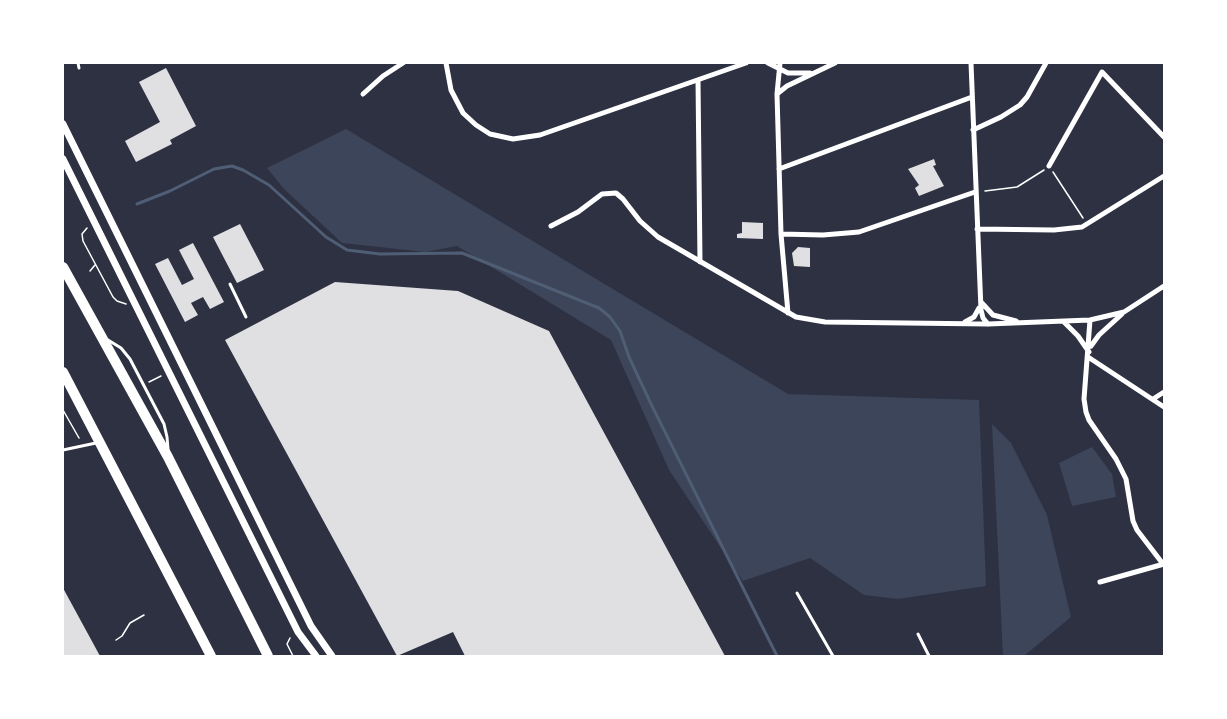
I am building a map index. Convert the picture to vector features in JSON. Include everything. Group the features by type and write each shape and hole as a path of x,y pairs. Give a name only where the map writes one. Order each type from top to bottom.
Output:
{"highway":[{"path":"63,267 168,457 268,656"},
{"path":"63,372 211,656"},
{"path":"186,608 219,656"}],"street":[{"path":"363,94 383,76 403,63"},
{"path":"446,63 451,90 463,113 490,134 513,140 540,135 746,63"},
{"path":"768,63 780,66 793,74 818,72"},
{"path":"777,94 787,86 835,63"},
{"path":"971,63 980,300 982,315 988,324"},
{"path":"973,130 1020,105 1046,63"},
{"path":"780,66 777,94 781,234 788,313"},
{"path":"1049,166 1102,72 1164,137"},
{"path":"698,80 700,262"},
{"path":"779,170 972,97"},
{"path":"63,124 311,626 332,656"},
{"path":"63,159 298,632 316,656"},
{"path":"977,229 1073,229 1086,224 1164,176"},
{"path":"781,234 843,234 866,231 975,192"},
{"path":"551,226 579,212 602,194 616,193 645,227 700,262 796,317 825,322 988,324 1064,322 1090,320 1124,312"},
{"path":"1089,352 1099,335 1124,312 1164,286"},
{"path":"980,300 993,315 1024,323"},
{"path":"963,323 975,315 980,300"},
{"path":"1090,320 1084,399 1086,412 1126,479 1133,521 1137,530 1164,564 1100,582"},
{"path":"1064,322 1089,352 1164,407"},
{"path":"1153,399 1164,392"}],"lane":[{"path":"230,284 246,317"},
{"path":"99,334 126,354 143,384 164,424 168,457"},
{"path":"63,450 100,442"},
{"path":"798,593 833,656"},
{"path":"918,634 929,656"}],"path":[{"path":"994,190 1017,188 1039,173"},
{"path":"1057,178 1086,224"},
{"path":"95,223 85,229 82,237 117,301 125,304 134,303"},
{"path":"90,271 96,264"},
{"path":"143,384 169,373"},
{"path":"63,410 72,426"},
{"path":"116,640 122,636 130,622 144,615"},
{"path":"293,656 287,644 298,632"}],"shaded area":[{"path":"346,129 788,394 979,400 986,586 898,599 864,595 810,558 743,581 669,470 611,340 457,246 425,252 342,243 284,189 267,168"},
{"path":"992,424 1011,443 1047,515 1071,617 1024,656 1003,656"},
{"path":"1092,447 1112,474 1116,497 1072,506 1059,463"}],"building":[{"path":"166,68 196,126 170,140 172,144 136,162 125,141 160,122 139,82"},
{"path":"934,159 936,165 933,166 944,186 919,196 915,188 919,185 908,169"},
{"path":"742,222 763,223 763,239 737,238 737,234 742,233"},
{"path":"240,224 264,270 237,283 213,237"},
{"path":"193,243 224,302 210,309 203,297 191,303 198,315 185,322 155,264 168,258 182,285 194,279 179,250"},
{"path":"798,247 810,248 810,267 794,266 792,253"},
{"path":"335,282 458,291 549,331 725,656 465,656 453,632 397,656 225,340"},
{"path":"63,588 100,656 63,656"}],"waterway":[{"path":"137,204 170,191 214,169 232,166 269,185 326,237 347,250 380,254 462,253 599,308 610,317 620,331 629,357 652,406 777,656"}]}
